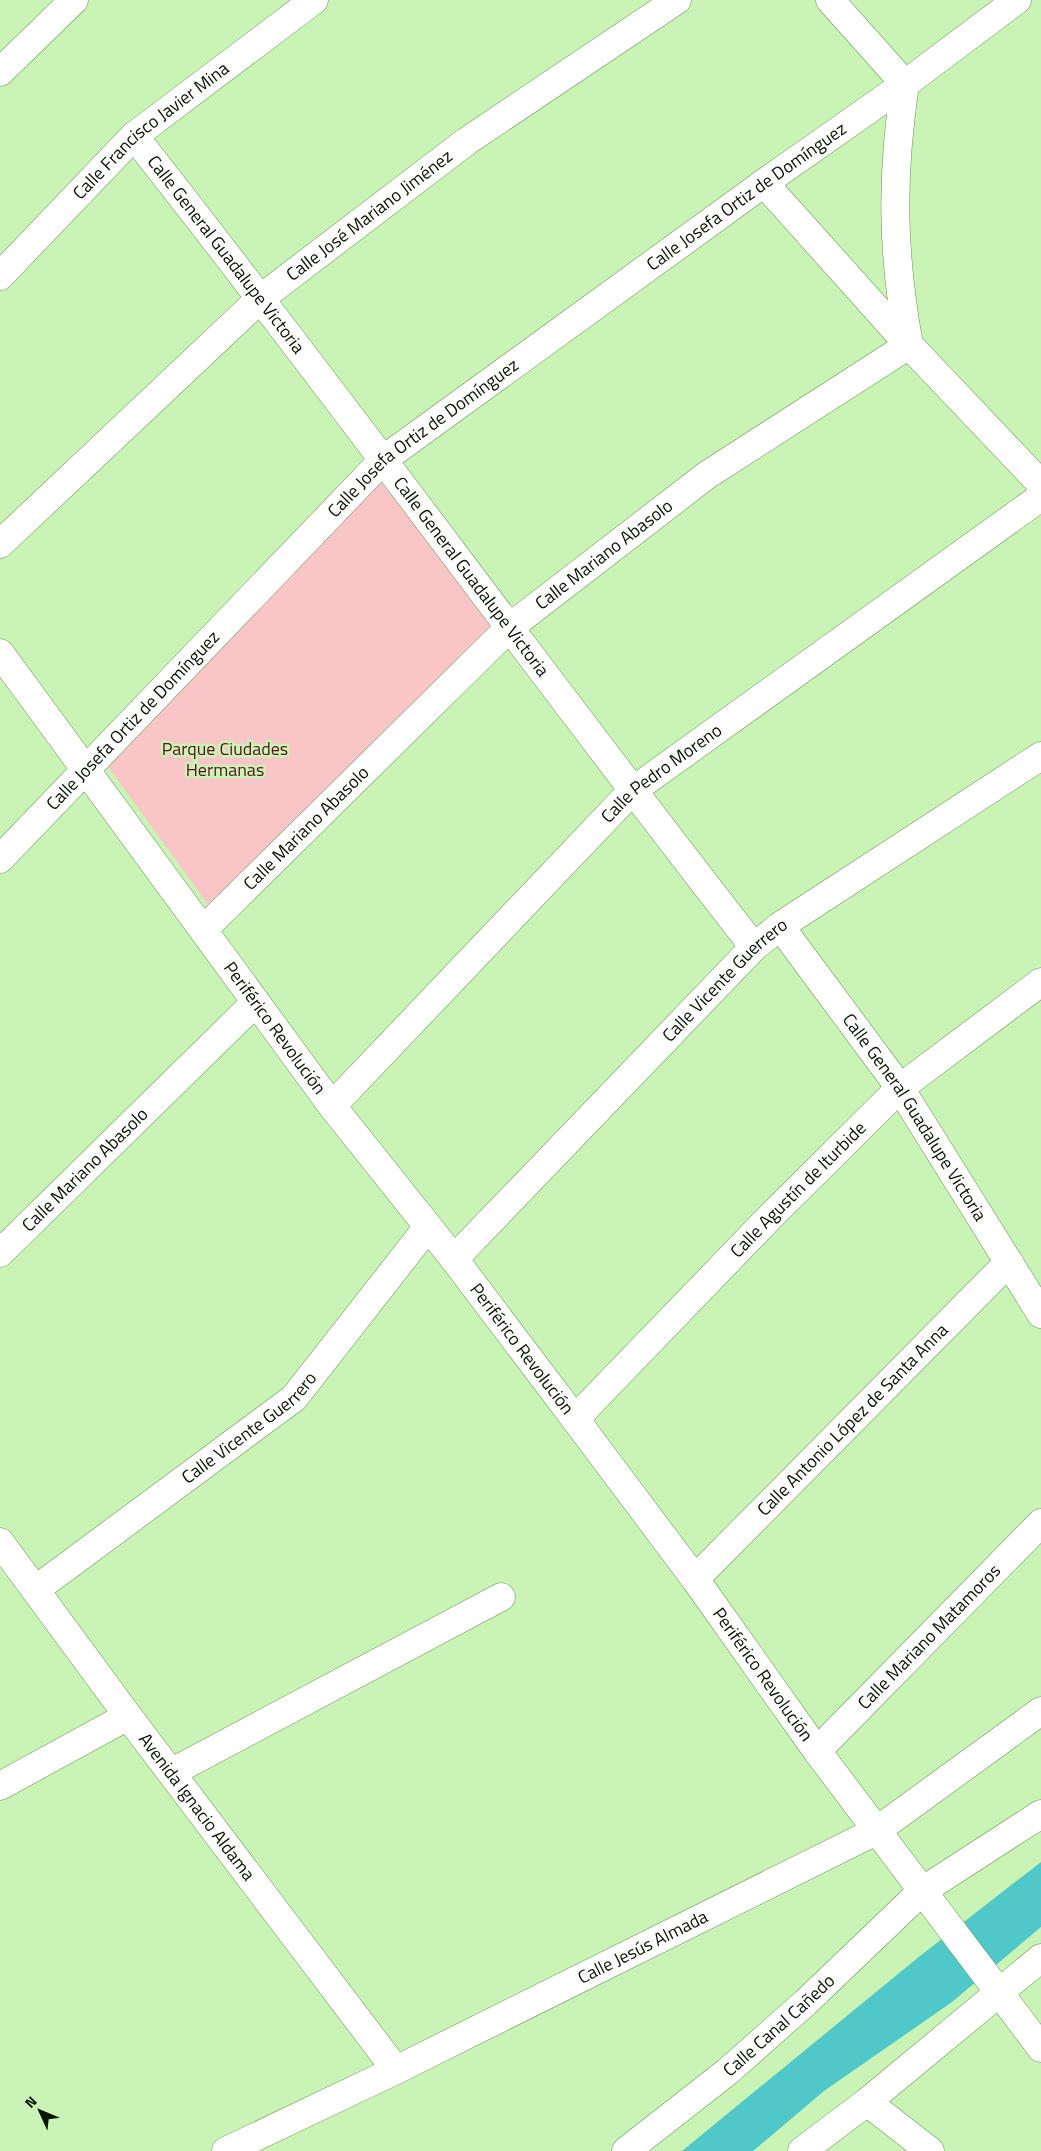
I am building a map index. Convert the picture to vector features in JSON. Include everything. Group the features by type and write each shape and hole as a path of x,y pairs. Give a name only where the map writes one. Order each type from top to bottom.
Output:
{"street":[{"path":"0,72 74,0"},
{"name":"Calle Francisco Javier Mina","path":"0,276 134,136 314,0"},
{"name":"Calle José Mariano Jiménez","path":"0,544 261,298 467,141 677,0"},
{"path":"830,0 905,84 895,171 894,215 897,267 909,345"},
{"name":"Calle Josefa Ortiz de Domínguez","path":"0,859 384,459 905,84 1017,0"},
{"name":"Calle General Guadalupe Victoria","path":"134,136 261,298 632,791 754,947"},
{"path":"764,184 909,345 1041,484"},
{"name":"Calle Mariano Abasolo","path":"203,930 510,627 706,475 909,345"},
{"name":"Calle Pedro Moreno","path":"332,1106 632,791 1041,497"},
{"name":"Periférico Revolución","path":"0,652 332,1106 427,1228 454,1259 575,1419 695,1579 817,1752 1041,2048"},
{"name":"Calle Vicente Guerrero","path":"454,1259 754,947 780,926 1041,756"},
{"name":"Calle General Guadalupe Victoria","path":"780,926 900,1088 1041,1314"},
{"name":"Calle Agustín de Iturbide","path":"575,1419 770,1217 900,1088 1041,982"},
{"name":"Calle Mariano Abasolo","path":"0,1254 256,1002"},
{"name":"Calle Vicente Guerrero","path":"35,1590 294,1398 427,1228"},
{"name":"Calle Antonio López de Santa Anna","path":"695,1579 1009,1262"},
{"name":"Calle Mariano Matamoros","path":"817,1752 1041,1523"},
{"name":"Avenida Ignacio Aldama","path":"0,1542 128,1716 396,2070"},
{"path":"172,1772 501,1597"},
{"name":"Calle Jesús Almada","path":"226,2151 396,2070 876,1831 1041,1711"},
{"path":"0,1786 128,1716"},
{"path":"927,1899 1041,1814"},
{"name":"Calle Canal Cañedo","path":"626,2151 734,2066 927,1899"},
{"path":"802,2151 867,2102 995,1985 1041,1958"},
{"path":"867,2102 930,2151"}],"green space":[{"name":"Parque Ciudades Hermanas","path":"375,474 493,626 212,910 96,750"}],"water":[{"path":"1041,1862 1041,1927 952,2002 824,2091 753,2151 682,2151 920,1956"}]}
